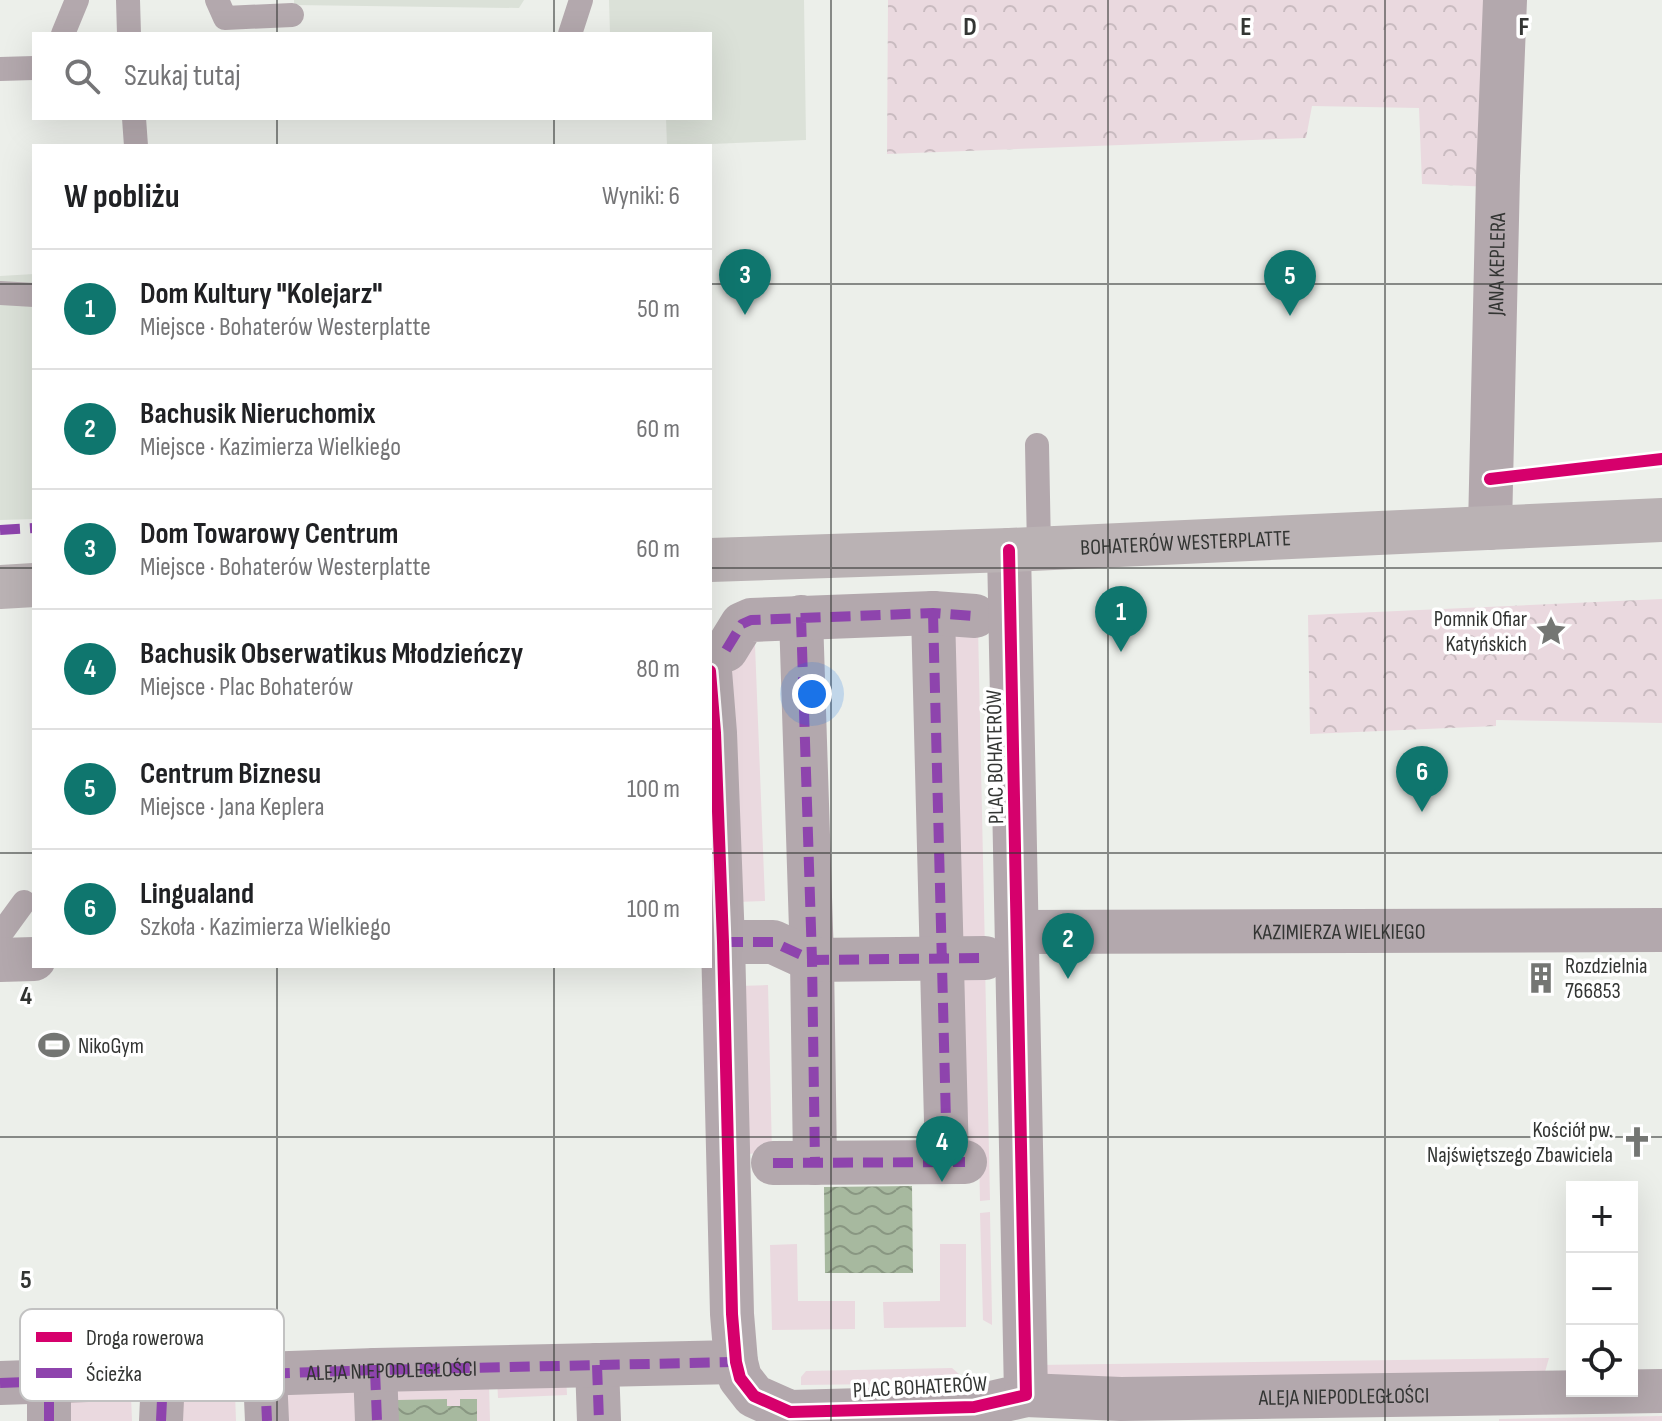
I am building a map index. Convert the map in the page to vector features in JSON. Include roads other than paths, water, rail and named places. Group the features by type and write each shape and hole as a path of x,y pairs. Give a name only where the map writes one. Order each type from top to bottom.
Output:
{"street":[{"name":"JANA KEPLERA","path":"1490,528 1505,0"},
{"name":"BOHATERÓW WESTERPLATTE","path":"712,560 1024,550 1662,520"},
{"name":"PLAC BOHATERÓW","path":"718,660 715,733 717,942 732,1314 740,1378 754,1396 790,1412 876,1415 974,1407 1026,1395 1001,945 1024,550"},
{"path":"0,587 32,585"},
{"path":"718,660 742,624 751,620 954,614 942,959 956,1162 773,1163"},
{"path":"801,617 815,1163"},
{"name":"KAZIMIERZA WIELKIEGO","path":"812,960 942,959 1001,945 1662,930"},
{"path":"717,942 773,942 812,960"},
{"path":"0,960 32,959"},
{"name":"ALEJA NIEPODLEGŁOŚCI","path":"284,1375 736,1362"},
{"path":"597,1365 599,1421"},
{"path":"375,1370 377,1421"},
{"name":"ALEJA NIEPODLEGŁOŚCI","path":"0,1383 20,1390"},
{"name":"ALEJA NIEPODLEGŁOŚCI","path":"1026,1395 1121,1399 1662,1391"},
{"path":"161,1421 162,1401"},
{"path":"266,1401 267,1421"}],"lane":[{"path":"64,32 77,0"},
{"path":"128,0 129,32"},
{"path":"217,0 225,18 292,15"},
{"path":"571,32 581,0"},
{"path":"0,69 32,68"},
{"path":"134,120 136,144"},
{"path":"0,293 32,295"},
{"path":"1024,550 1037,445"},
{"path":"0,935 24,902"}],"water":[{"path":"912,1186 913,1273 825,1273 824,1187"},
{"path":"447,1399 447,1406 460,1406 460,1399 477,1399 477,1421 398,1421 398,1400"}],"place":[{"name":"Dom Towarowy Centrum","path":"745,315"},
{"name":"Centrum Biznesu","path":"1290,316"},
{"name":"Pomnik Ofiar Katyńskich","path":"1551,631"},
{"name":"Dom Kultury \"Kolejarz\"","path":"1121,652"},
{"name":"Lingualand","path":"1422,812"},
{"name":"Rozdzielnia 766853","path":"1541,978"},
{"name":"Bachusik Nieruchomix","path":"1068,979"},
{"name":"NikoGym","path":"54,1045"},
{"name":"Kościół pw. Najświętszego Zbawiciela","path":"1637,1142"},
{"name":"Bachusik Obserwatikus Młodzieńczy","path":"942,1182"}]}
